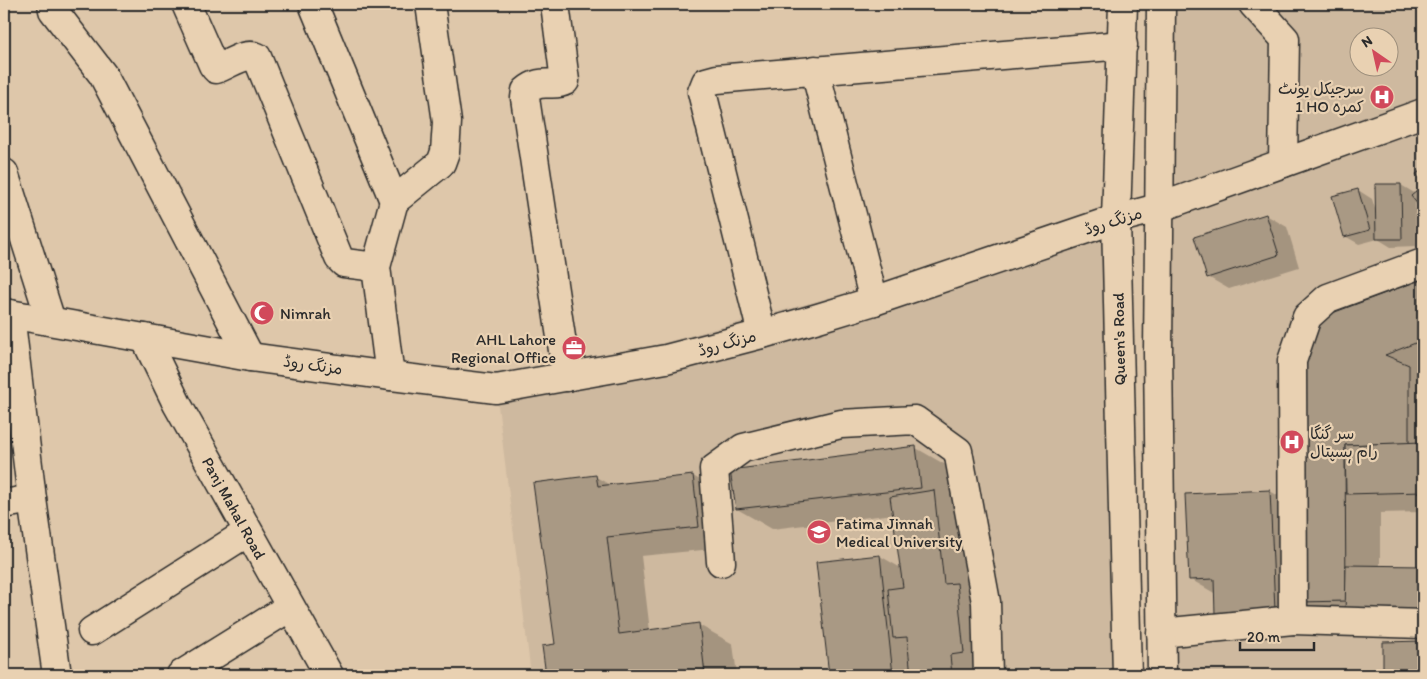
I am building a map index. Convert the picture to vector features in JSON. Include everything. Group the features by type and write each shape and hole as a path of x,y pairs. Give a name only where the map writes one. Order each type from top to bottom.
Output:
{"street":[{"path":"52,4 53,10 103,75 250,357"},
{"path":"186,4 216,69 245,56 257,57 339,258 344,263 376,266"},
{"path":"313,4 394,201"},
{"path":"390,376 376,266 394,201 441,163 445,152 446,122 430,4"},
{"path":"555,4 565,81 560,84 543,83 531,87 526,91 525,98 568,378"},
{"name":"Queen's Road","path":"1123,4 1116,219 1128,675"},
{"path":"1161,4 1158,353 1162,675"},
{"path":"1252,4 1285,39 1284,163"},
{"path":"762,334 702,92 706,82 717,78 1123,45"},
{"path":"816,70 874,301"},
{"name":"مزنگ روڈ","path":"7,313 250,357 496,389 666,360 818,318 874,301 1116,219 1158,208 1423,113"},
{"path":"4,173 51,321"},
{"path":"1293,620 1292,361 1307,317 1328,298 1423,263"},
{"path":"7,313 56,675"},
{"name":"Panj Mahal Road","path":"145,338 177,404 329,675"},
{"path":"721,562 714,469 742,448 840,424 915,420 958,451 986,602 988,675"},
{"path":"4,504 32,499"},
{"path":"92,631 248,532"},
{"path":"181,675 290,607"},
{"path":"1161,633 1293,620 1423,624"}],"shaded area":[{"name":"سر گنگا رام ہسپتال","path":"1161,4 1423,4 1423,675 1162,675"},
{"name":"Fatima Jinnah Medical University","path":"1116,219 1127,675 531,675 496,389"}],"building":[{"path":"1423,169 1423,183 1416,174"},
{"path":"1375,184 1401,184 1402,239 1376,239"},
{"path":"1423,186 1423,211 1411,196"},
{"path":"1358,189 1370,230 1344,237 1332,196"},
{"path":"1266,214 1279,255 1207,278 1194,237"},
{"path":"1423,279 1423,340 1385,355 1409,365 1409,443 1345,445 1346,601 1300,602 1299,348 1319,318"},
{"path":"1423,442 1423,492 1346,494 1345,445"},
{"path":"916,446 921,488 736,509 730,470"},
{"path":"596,475 598,486 693,475 699,527 607,537 619,634 699,623 705,674 546,675 542,646 555,644 533,483"},
{"path":"934,490 944,584 957,583 964,653 950,655 952,675 911,675 907,637 893,638 888,589 903,587 890,497"},
{"path":"1270,490 1275,611 1215,614 1214,579 1189,580 1185,494"},
{"path":"880,555 893,675 829,675 816,562"},
{"path":"1346,565 1423,566 1423,617 1345,617"},
{"path":"1423,641 1423,675 1383,675 1383,642"}],"place":[{"name":"سرجیکل یونٹ 1 HO کمرہ","path":"1382,97"},
{"name":"Nimrah","path":"262,313"},
{"name":"AHL Lahore Regional Office","path":"574,348"},
{"name":"سر گنگا رام ہسپتال","path":"1292,442"},
{"name":"Fatima Jinnah Medical University","path":"819,532"}]}
